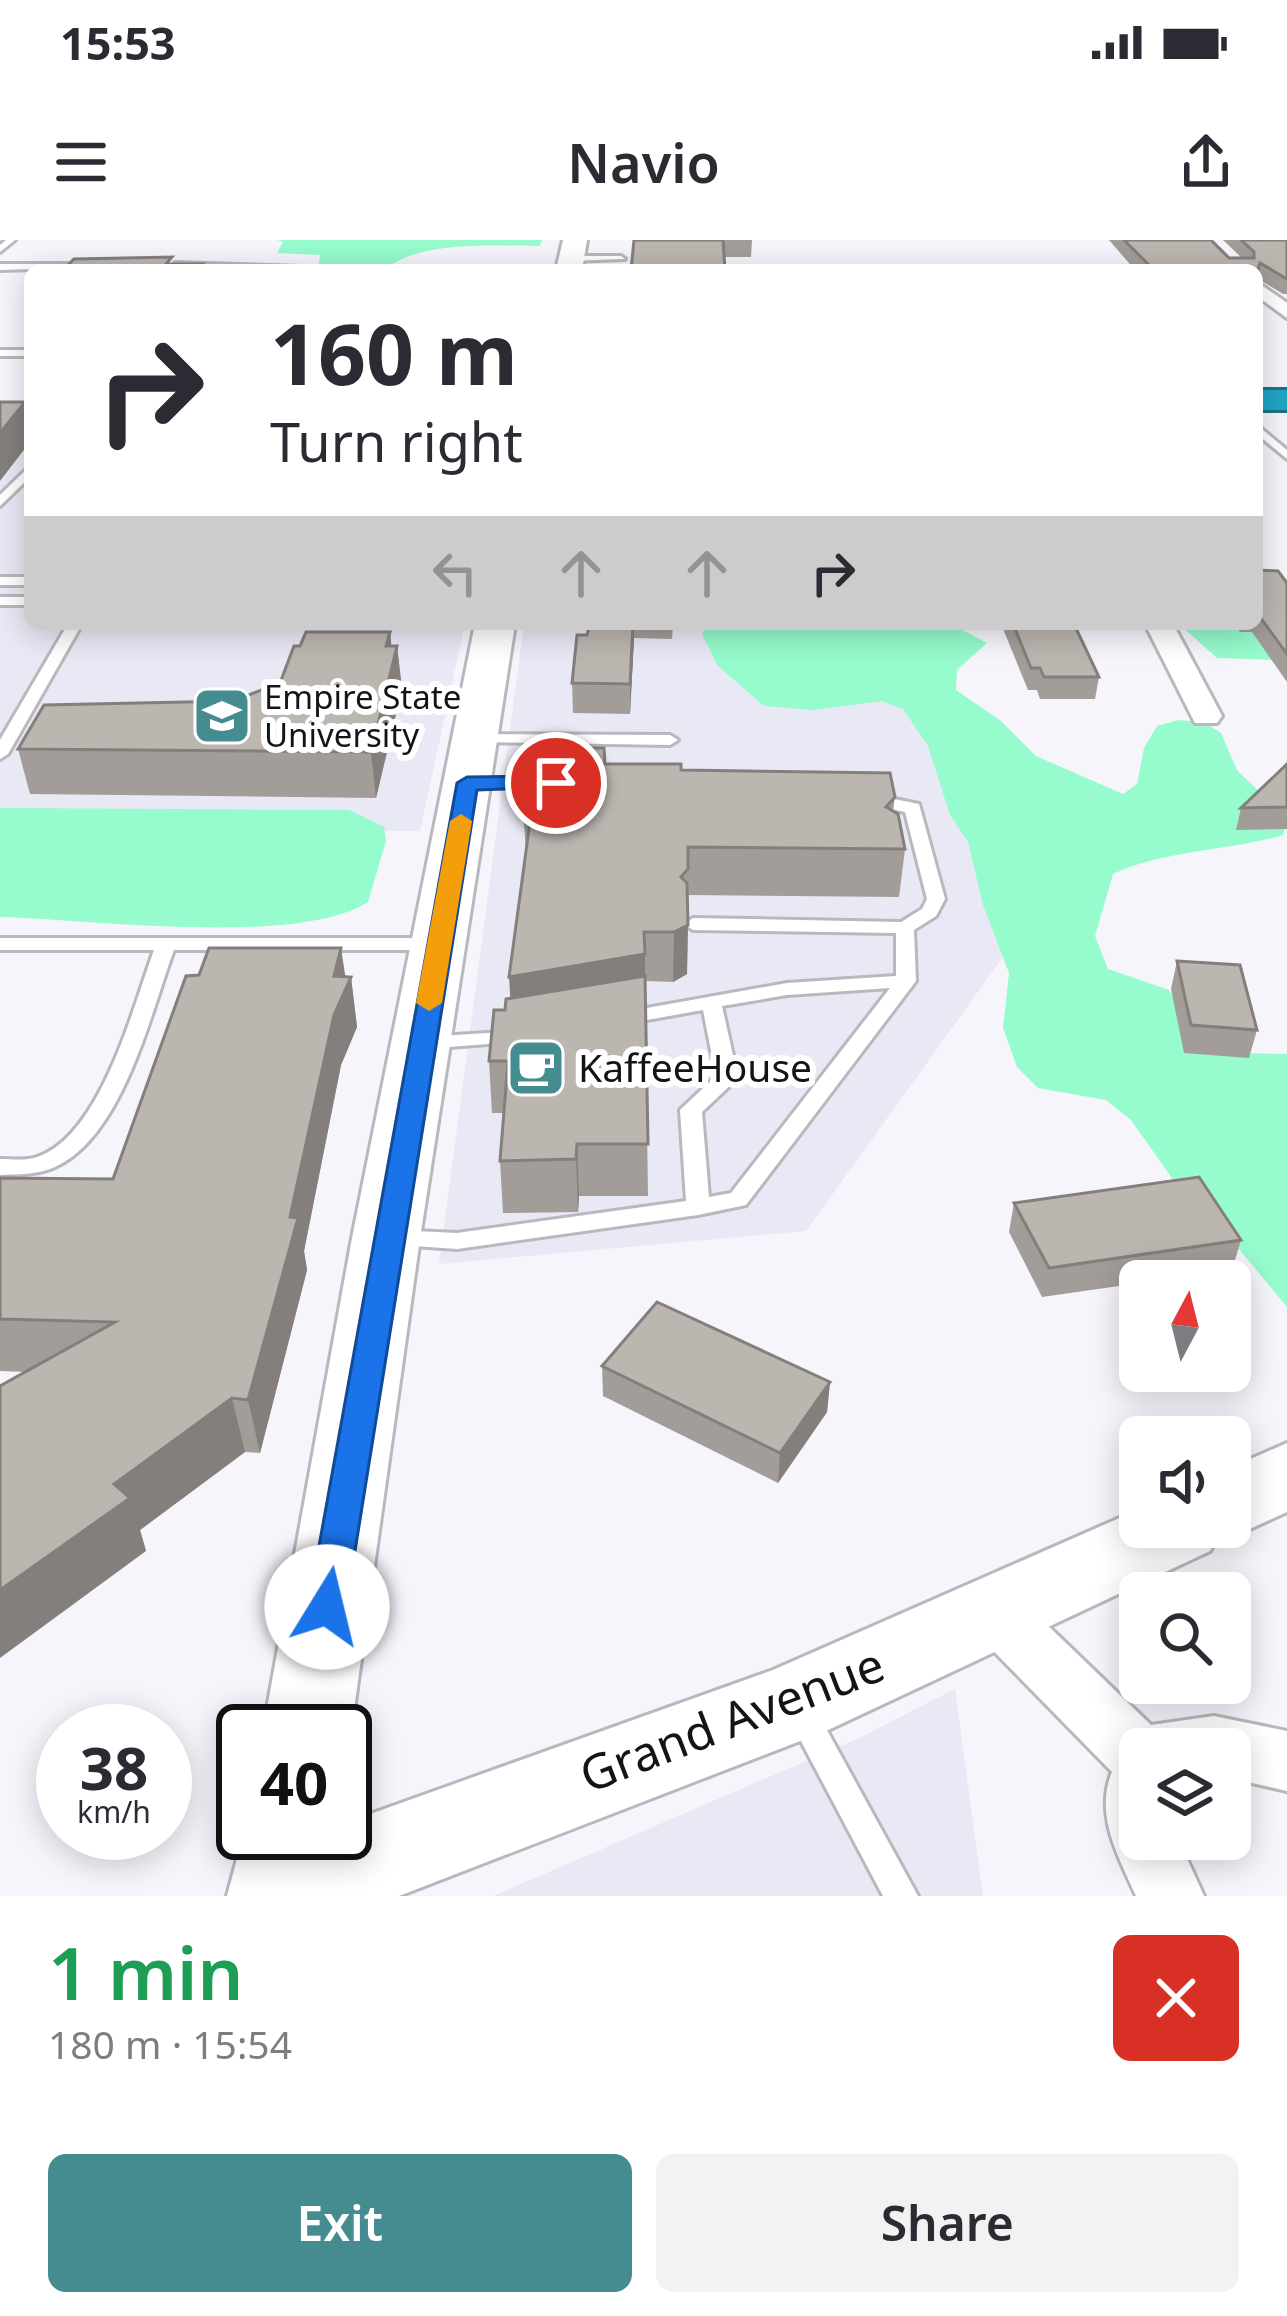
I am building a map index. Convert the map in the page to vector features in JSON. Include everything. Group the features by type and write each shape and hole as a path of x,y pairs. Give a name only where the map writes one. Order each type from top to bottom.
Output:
{"street":[{"path":"1263,292 1287,312"},
{"path":"311,1704 386,1238 494,630"},
{"path":"1162,630 1206,716"},
{"path":"1251,1494 1287,1475"},
{"name":"Grand Avenue","path":"279,1896 795,1702 1135,1548"},
{"path":"993,1611 1119,1736"},
{"path":"1251,1753 1287,1760"},
{"path":"279,1896 286,1860"},
{"path":"1154,1860 1171,1896"}],"lane":[{"path":"0,249 11,240"},
{"path":"572,256 621,260"},
{"path":"1263,434 1287,456"},
{"path":"0,754 72,630"},
{"path":"471,761 670,740"},
{"path":"471,761 577,783"},
{"path":"693,924 905,928 929,912 936,899 917,853 916,814 906,804 840,798"},
{"path":"386,1238 457,1241 738,1199 906,981 905,928"},
{"path":"0,944 439,944"},
{"path":"0,1167 47,1162 74,1146 95,1122 166,944"},
{"path":"596,1023 788,988 906,981"},
{"path":"698,1207 691,1110 727,1078 710,1002"},
{"path":"422,1042 481,1043 550,1031"},
{"path":"795,1702 901,1896"}],"shaded area":[{"name":"Empire State University","path":"0,411 24,411 24,630 464,630 420,831 0,833"},
{"path":"523,630 789,630 922,649 1003,957 806,1231 439,1264"},
{"path":"955,1689 983,1896 493,1896 857,1739"}],"green space":[{"path":"277,240 542,240 540,246 436,249 393,264 319,264 320,255 277,253 283,242"},
{"path":"704,630 962,630 987,643 957,670 956,690 1001,721 1036,756 1123,794 1137,784 1144,748 1157,726 1178,720 1204,722 1221,733 1237,770 1287,819 1283,835 1153,860 1113,874 1095,936 1108,969 1169,990 1181,1010 1240,1053 1287,1054 1287,1307 1208,1212 1179,1188 1131,1120 1106,1100 1038,1088 1017,1067 1003,1028 1009,973 983,905 968,842 950,815 928,746 903,709 882,701 813,710 764,706 717,665"},
{"path":"1186,630 1261,630 1282,660 1217,658"},
{"path":"0,808 349,810 384,827 386,841 368,902 336,916 244,927 0,917"}],"building":[{"path":"634,240 723,240 725,264 632,264"},
{"path":"1124,240 1211,240 1229,258 1254,258 1241,240 1287,240 1287,279 1260,263 1148,264"},
{"path":"172,257 166,264 69,264 74,259"},
{"path":"0,402 24,402 24,403 0,433"},
{"path":"1263,570 1278,571 1287,583 1287,654 1263,621"},
{"path":"588,630 633,630 630,684 572,683 577,635 587,635"},
{"path":"1015,630 1077,630 1099,677 1044,677 1040,668 1031,668"},
{"path":"306,632 390,632 386,646 397,646 371,752 18,749 44,705 233,701 280,683 294,646 300,646"},
{"path":"546,748 604,748 605,764 681,764 681,770 890,773 895,797 886,807 898,814 905,849 688,847 688,869 681,877 687,883 688,925 674,932 644,932 645,954 509,977 532,807 523,806 529,767 544,766"},
{"path":"1287,764 1287,807 1241,808"},
{"path":"209,948 341,948 334,976 351,977 334,1015 290,1217 298,1218 248,1400 232,1398 114,1484 130,1498 0,1590 0,1386 115,1322 0,1319 0,1178 113,1179 186,976 199,975"},
{"path":"1177,961 1240,965 1257,1030 1191,1025"},
{"path":"645,976 648,1144 577,1144 576,1159 500,1161 508,1061 489,1061 494,1010 505,1010 506,999"},
{"path":"1199,1177 1241,1240 1049,1268 1014,1203"},
{"path":"657,1302 830,1382 780,1453 602,1366"}],"slow traffic":[{"path":"429,1003 461,821"}],"place":[{"name":"Empire State University","path":"222,716"},
{"name":"KaffeeHouse","path":"536,1068"}],"route":[{"path":"327,1607 386,1238 467,783 556,783"}]}
